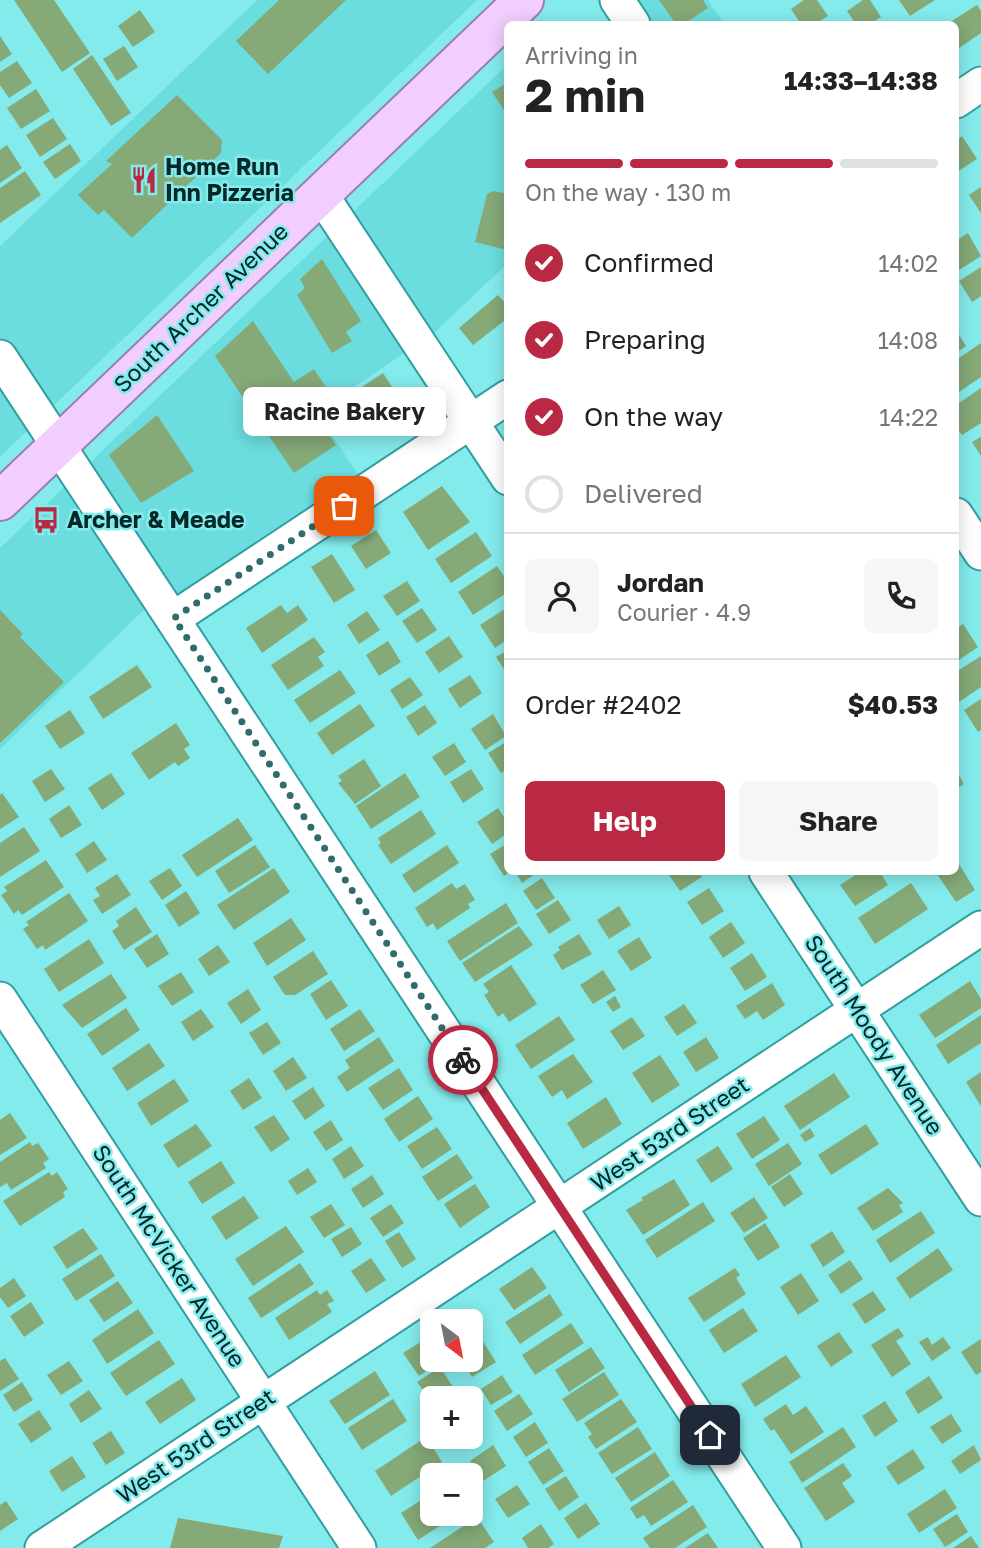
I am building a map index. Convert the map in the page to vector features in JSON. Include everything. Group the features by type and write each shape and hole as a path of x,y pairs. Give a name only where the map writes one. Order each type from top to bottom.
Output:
{"main road":[{"name":"South Archer Avenue","path":"0,501 524,0"}],"street":[{"path":"617,0 631,21"},
{"path":"959,99 981,84"},
{"path":"320,193 504,472"},
{"path":"0,357 784,1548"},
{"path":"174,618 504,400"},
{"path":"959,519 981,553"},
{"name":"South Moody Avenue","path":"768,875 981,1199"},
{"name":"West 53rd Street","path":"42,1548 981,928"},
{"name":"South McVicker Avenue","path":"0,999 359,1548"}],"shaded area":[{"path":"257,0 477,0 0,457 0,246"},
{"path":"638,0 708,0 722,21 652,21"},
{"path":"504,68 504,267 434,333 317,412 364,484 164,616 153,601 0,749 0,548"}],"building":[{"path":"14,0 54,0 90,53 62,72"},
{"path":"279,0 346,0 268,74 236,41"},
{"path":"659,0 703,0 708,8 688,21 674,21"},
{"path":"804,0 817,0 828,16 820,21 799,21 791,9"},
{"path":"863,0 870,0 881,17 875,21 854,21 847,11"},
{"path":"899,0 935,0 910,16"},
{"path":"977,5 981,11 981,33 959,48 959,21 952,21"},
{"path":"140,10 155,32 133,47 118,26"},
{"path":"0,36 12,54 0,62"},
{"path":"124,46 138,67 117,81 103,59"},
{"path":"92,55 131,113 111,126 73,69"},
{"path":"17,61 32,83 9,98 0,85 0,72"},
{"path":"504,84 504,110 492,92"},
{"path":"36,89 50,111 21,129 7,108"},
{"name":"Home Run Inn Pizzeria","path":"177,95 222,140 221,153 132,238 104,210 98,215 78,195 112,164 106,161"},
{"path":"53,118 67,139 40,157 26,135"},
{"path":"962,136 977,159 959,171 959,138"},
{"path":"70,144 81,161 55,179 43,162"},
{"path":"7,145 22,168 0,183 0,150"},
{"path":"25,171 41,195 0,223 0,188"},
{"path":"981,187 981,213 969,195"},
{"path":"493,191 504,193 504,249 475,242 487,194"},
{"path":"968,233 981,256 959,270 959,239"},
{"path":"322,259 361,321 346,332 352,341 332,353 297,295 305,288 300,279"},
{"path":"981,267 981,296 972,302 959,281"},
{"path":"498,295 504,302 504,321 473,345 459,328"},
{"path":"253,321 294,382 314,369 333,398 313,411 336,445 294,473 215,356"},
{"path":"959,335 966,346 959,351"},
{"path":"981,343 981,377 959,392 959,358"},
{"path":"383,373 396,393 334,434 321,414"},
{"path":"981,388 981,423 962,435 959,432 959,403"},
{"path":"157,415 194,471 141,503 109,455"},
{"path":"981,437 981,456 972,442"},
{"path":"442,486 470,522 428,550 403,512"},
{"path":"376,530 391,553 366,569 351,546"},
{"path":"476,532 492,556 451,583 435,559"},
{"path":"332,554 355,590 334,603 311,567"},
{"path":"497,566 504,576 504,595 473,615 458,592"},
{"path":"407,581 420,601 397,616 383,596"},
{"path":"281,605 287,613 298,605 308,620 262,653 246,628"},
{"path":"422,608 437,630 417,643 402,621"},
{"path":"0,610 23,634 20,637 64,682 0,743"},
{"path":"504,610 504,642 495,648 480,625"},
{"path":"367,611 380,630 359,644 347,625"},
{"path":"963,624 978,647 959,660 959,627"},
{"path":"449,636 463,657 439,673 425,652"},
{"path":"314,637 325,652 318,657 324,666 288,690 271,665"},
{"path":"388,641 401,662 379,676 366,655"},
{"path":"504,652 504,669 496,657"},
{"path":"981,656 981,687 959,702 959,670"},
{"path":"137,665 152,687 103,719 89,697"},
{"path":"340,670 356,693 310,723 294,700"},
{"path":"470,675 482,693 460,708 448,689"},
{"path":"410,677 423,695 402,709 390,690"},
{"path":"981,699 981,730 978,732 964,710"},
{"path":"360,704 375,726 332,755 317,733"},
{"path":"425,705 437,723 418,736 406,717"},
{"path":"70,710 85,733 60,749 45,726"},
{"path":"493,714 504,737 485,750 471,729"},
{"path":"176,723 190,745 184,749 190,758 178,766 175,762 149,780 131,753"},
{"path":"454,743 466,762 445,776 432,757"},
{"path":"504,743 504,771 501,773 488,753"},
{"path":"364,759 381,786 355,804 338,783 342,781 338,776"},
{"path":"51,769 65,789 45,802 32,781"},
{"path":"471,769 484,789 463,803 450,782"},
{"path":"111,773 125,794 102,810 88,788"},
{"path":"405,773 420,797 371,829 356,806"},
{"path":"2,793 19,817 0,829 0,795"},
{"path":"69,805 82,825 61,838 49,819"},
{"path":"498,808 504,817 504,836 492,844 477,822"},
{"path":"421,810 436,834 391,864 378,845 381,843 378,838"},
{"path":"238,818 253,840 197,877 182,855"},
{"path":"24,827 40,851 0,877 0,843"},
{"path":"94,841 107,860 87,873 75,854"},
{"path":"255,845 270,867 229,893 215,871"},
{"path":"447,845 459,863 414,893 402,875"},
{"path":"504,845 504,876 490,854"},
{"path":"46,860 64,887 22,915 18,910 14,914 1,895 7,891 4,887"},
{"path":"959,864 975,890 956,902 938,875 959,875"},
{"path":"170,868 182,886 162,900 149,881"},
{"path":"274,868 290,892 234,930 217,905"},
{"path":"117,874 131,895 102,914 93,900 100,896 95,888"},
{"path":"517,875 534,875 522,883"},
{"path":"669,875 702,877 680,891"},
{"path":"855,875 882,875 888,885 855,906 840,885"},
{"path":"542,878 555,898 536,910 523,891"},
{"path":"452,883 456,889 465,884 475,900 468,904 470,908 437,930 433,923 427,927 415,908"},
{"path":"911,883 928,909 875,944 858,918"},
{"path":"709,888 724,911 702,925 687,902"},
{"path":"186,891 200,913 179,927 165,905"},
{"path":"69,893 88,921 45,950 43,945 37,949 23,929 29,925 26,922"},
{"path":"558,900 571,920 549,934 536,914"},
{"path":"506,903 518,923 460,961 447,941"},
{"path":"619,906 631,925 609,939 597,920"},
{"path":"136,907 152,932 124,950 112,931 119,926 116,921"},
{"path":"291,918 306,940 267,966 253,943"},
{"path":"731,922 745,943 723,958 709,937"},
{"path":"519,926 533,945 475,982 462,963"},
{"path":"157,934 169,954 147,968 134,949"},
{"path":"579,934 592,954 562,970 553,955 560,950 558,947"},
{"path":"639,937 652,958 631,971 617,951"},
{"path":"89,939 104,963 59,992 44,969"},
{"path":"218,945 230,962 209,976 198,959"},
{"path":"313,951 328,974 295,995 285,995 273,977"},
{"path":"752,953 767,977 745,991 730,968"},
{"path":"511,965 537,1004 509,1022 503,1013 498,1017 484,995 489,992 483,984"},
{"path":"603,970 616,990 593,1004 580,985"},
{"path":"181,972 194,992 172,1006 158,986"},
{"path":"111,974 127,998 82,1028 62,1005"},
{"path":"331,980 348,1006 326,1020 310,994"},
{"path":"970,981 981,999 981,1008 935,1038 919,1015"},
{"path":"772,983 785,1005 763,1020 757,1011 745,1019 736,1006"},
{"path":"248,989 261,1010 241,1024 227,1003"},
{"path":"615,996 621,1007 613,1012 606,1002"},
{"path":"684,1004 697,1023 677,1036 664,1017"},
{"path":"126,1008 140,1030 102,1056 87,1034"},
{"path":"201,1009 214,1027 193,1041 181,1022"},
{"path":"360,1009 375,1031 344,1051 330,1029"},
{"path":"981,1015 981,1043 948,1064 936,1045"},
{"path":"559,1016 575,1040 531,1069 515,1045"},
{"path":"632,1017 645,1036 623,1050 610,1031"},
{"path":"267,1022 281,1043 263,1055 249,1033"},
{"path":"379,1037 394,1061 347,1092 337,1077 350,1068 345,1060"},
{"path":"706,1037 719,1058 696,1072 683,1052"},
{"path":"149,1043 165,1066 127,1091 112,1068"},
{"path":"573,1054 593,1082 567,1099 562,1090 552,1097 538,1076"},
{"path":"660,1055 680,1085 652,1103 632,1073"},
{"path":"293,1057 307,1078 286,1091 273,1071"},
{"path":"399,1068 413,1090 383,1110 368,1088"},
{"path":"981,1072 981,1106 966,1082"},
{"path":"834,1073 850,1097 800,1130 784,1106"},
{"path":"249,1078 262,1098 243,1110 230,1091"},
{"path":"174,1079 189,1101 151,1126 137,1103"},
{"path":"313,1087 325,1106 305,1120 292,1101"},
{"path":"418,1096 433,1119 399,1142 384,1119"},
{"path":"606,1097 622,1124 583,1149 567,1123"},
{"path":"10,1113 27,1138 0,1155 0,1120"},
{"path":"274,1115 290,1139 271,1152 254,1127"},
{"path":"764,1116 780,1140 752,1159 736,1134"},
{"path":"331,1120 343,1140 326,1151 313,1132"},
{"path":"196,1124 212,1146 178,1168 163,1145"},
{"path":"866,1124 879,1144 831,1175 818,1155"},
{"path":"437,1127 452,1149 422,1169 407,1146"},
{"path":"810,1128 815,1136 805,1142 800,1135"},
{"path":"30,1142 32,1146 38,1143 49,1159 43,1163 46,1168 11,1190 7,1183 0,1187 0,1162"},
{"path":"788,1143 802,1164 769,1186 755,1164"},
{"path":"351,1146 364,1166 344,1179 332,1159"},
{"path":"718,1146 733,1169 711,1183 696,1160"},
{"path":"457,1154 473,1178 438,1201 422,1177"},
{"path":"221,1161 235,1183 202,1204 188,1182"},
{"path":"308,1168 317,1182 297,1195 288,1181"},
{"path":"49,1172 52,1176 57,1172 68,1189 63,1192 65,1197 20,1226 3,1201"},
{"path":"790,1174 803,1194 784,1207 771,1187"},
{"path":"372,1175 384,1194 363,1208 351,1189"},
{"path":"674,1179 690,1205 643,1235 626,1210"},
{"path":"475,1184 490,1207 460,1228 444,1204"},
{"path":"888,1188 903,1203 899,1205 903,1212 873,1231 857,1208"},
{"path":"244,1196 259,1218 226,1240 211,1217"},
{"path":"754,1197 768,1218 744,1233 730,1213"},
{"path":"703,1202 715,1221 657,1258 645,1240"},
{"path":"331,1204 345,1225 324,1238 310,1217"},
{"path":"391,1204 404,1223 383,1237 370,1218"},
{"path":"921,1211 935,1233 890,1263 876,1240"},
{"path":"765,1223 780,1247 758,1261 743,1238"},
{"path":"286,1226 304,1252 253,1286 235,1259"},
{"path":"351,1227 362,1244 342,1257 331,1239"},
{"path":"83,1228 98,1249 67,1269 53,1247"},
{"path":"832,1231 845,1252 823,1267 810,1245"},
{"path":"399,1232 416,1259 402,1268 385,1241"},
{"path":"938,1248 953,1270 910,1299 896,1278"},
{"path":"101,1254 115,1276 76,1301 62,1279"},
{"path":"371,1258 386,1280 366,1293 351,1271"},
{"path":"850,1260 863,1279 841,1294 828,1275"},
{"path":"300,1263 314,1284 261,1318 248,1298"},
{"path":"532,1267 547,1288 514,1310 499,1289"},
{"path":"735,1268 740,1275 736,1278 746,1294 704,1322 688,1298"},
{"path":"801,1273 819,1301 798,1315 780,1287"},
{"path":"14,1278 26,1296 8,1308 0,1297 0,1288"},
{"path":"118,1281 133,1303 104,1322 89,1300"},
{"path":"317,1290 320,1295 327,1290 334,1301 327,1304 332,1312 289,1340 275,1318"},
{"path":"873,1291 886,1310 865,1324 852,1304"},
{"path":"550,1294 563,1315 520,1344 505,1322"},
{"path":"31,1302 44,1323 24,1337 10,1316"},
{"path":"743,1308 758,1331 724,1353 709,1330"},
{"path":"138,1309 154,1333 107,1364 92,1340"},
{"path":"571,1323 584,1343 535,1375 522,1355"},
{"path":"898,1328 904,1336 896,1341 911,1364 892,1377 871,1345"},
{"path":"839,1332 853,1352 831,1367 817,1346"},
{"path":"928,1337 932,1345 943,1337 951,1348 932,1361 919,1342"},
{"path":"981,1339 981,1372 976,1375 961,1352"},
{"path":"159,1340 175,1364 126,1396 110,1373"},
{"path":"420,1342 420,1372 425,1372 419,1376 403,1353"},
{"path":"483,1342 496,1362 483,1370"},
{"path":"591,1347 605,1368 569,1392 555,1370"},
{"path":"786,1355 801,1377 755,1407 741,1384"},
{"path":"5,1358 19,1379 0,1391 0,1361"},
{"path":"69,1361 83,1381 61,1395 47,1375"},
{"path":"375,1371 390,1395 345,1424 329,1401"},
{"path":"432,1372 443,1372 452,1386 420,1386 417,1382"},
{"path":"604,1372 619,1395 577,1422 562,1399"},
{"path":"502,1375 513,1392 491,1405 483,1388"},
{"path":"929,1376 943,1398 918,1414 905,1392"},
{"path":"182,1378 196,1400 160,1424 145,1402"},
{"path":"22,1382 33,1400 14,1412 3,1395"},
{"path":"89,1390 102,1409 81,1423 69,1404"},
{"path":"519,1394 533,1414 507,1431 494,1411"},
{"path":"393,1399 407,1421 362,1450 348,1428"},
{"path":"621,1399 637,1422 596,1449 588,1437 592,1434 584,1423"},
{"path":"885,1401 898,1421 875,1437 862,1416"},
{"path":"786,1404 793,1415 806,1406 824,1432 791,1454 774,1429 771,1431 763,1419"},
{"path":"39,1410 52,1429 31,1443 18,1424"},
{"path":"951,1414 962,1431 942,1444 930,1427"},
{"path":"535,1422 548,1443 526,1457 513,1437"},
{"path":"638,1427 652,1449 612,1474 598,1453"},
{"path":"843,1427 856,1447 802,1483 789,1462"},
{"path":"111,1431 125,1453 106,1465 92,1443"},
{"path":"420,1441 420,1449 434,1449 442,1462 420,1463 420,1477 391,1496 375,1471"},
{"path":"493,1445 506,1466 483,1481 483,1463 470,1461"},
{"path":"974,1445 981,1460 960,1474 951,1461"},
{"path":"549,1448 564,1471 543,1485 528,1462"},
{"path":"913,1449 925,1468 898,1485 886,1467"},
{"path":"655,1452 670,1476 631,1502 615,1478"},
{"path":"72,1456 86,1477 62,1492 49,1471"},
{"path":"843,1463 852,1476 842,1483 855,1502 826,1521 804,1488"},
{"path":"566,1476 579,1497 559,1511 545,1489"},
{"path":"673,1480 688,1502 651,1526 644,1515 637,1519 630,1508"},
{"path":"517,1485 530,1504 508,1518 495,1499"},
{"path":"945,1489 957,1508 919,1533 907,1514"},
{"path":"6,1501 18,1519 0,1531 0,1505"},
{"path":"420,1501 420,1526 440,1526 418,1540 401,1513"},
{"path":"586,1503 600,1524 578,1539 564,1518"},
{"path":"693,1505 707,1527 675,1548 650,1548 643,1538"},
{"path":"957,1514 968,1532 945,1547 933,1529"},
{"path":"178,1518 283,1536 279,1548 170,1548"},
{"path":"541,1524 554,1544 548,1548 528,1548 522,1538"},
{"path":"463,1526 483,1526 494,1542 485,1548 430,1548"},
{"path":"708,1533 718,1548 685,1548"},
{"path":"971,1536 979,1548 953,1548"}],"way so far":[{"path":"344,506 174,618 463,1060"}],"place":[{"name":"Home Run Inn Pizzeria","path":"144,180"},
{"name":"Racine Bakery","path":"344,506"},
{"name":"Archer & Meade","path":"46,520"}],"route":[{"path":"463,1060 710,1435"}]}
